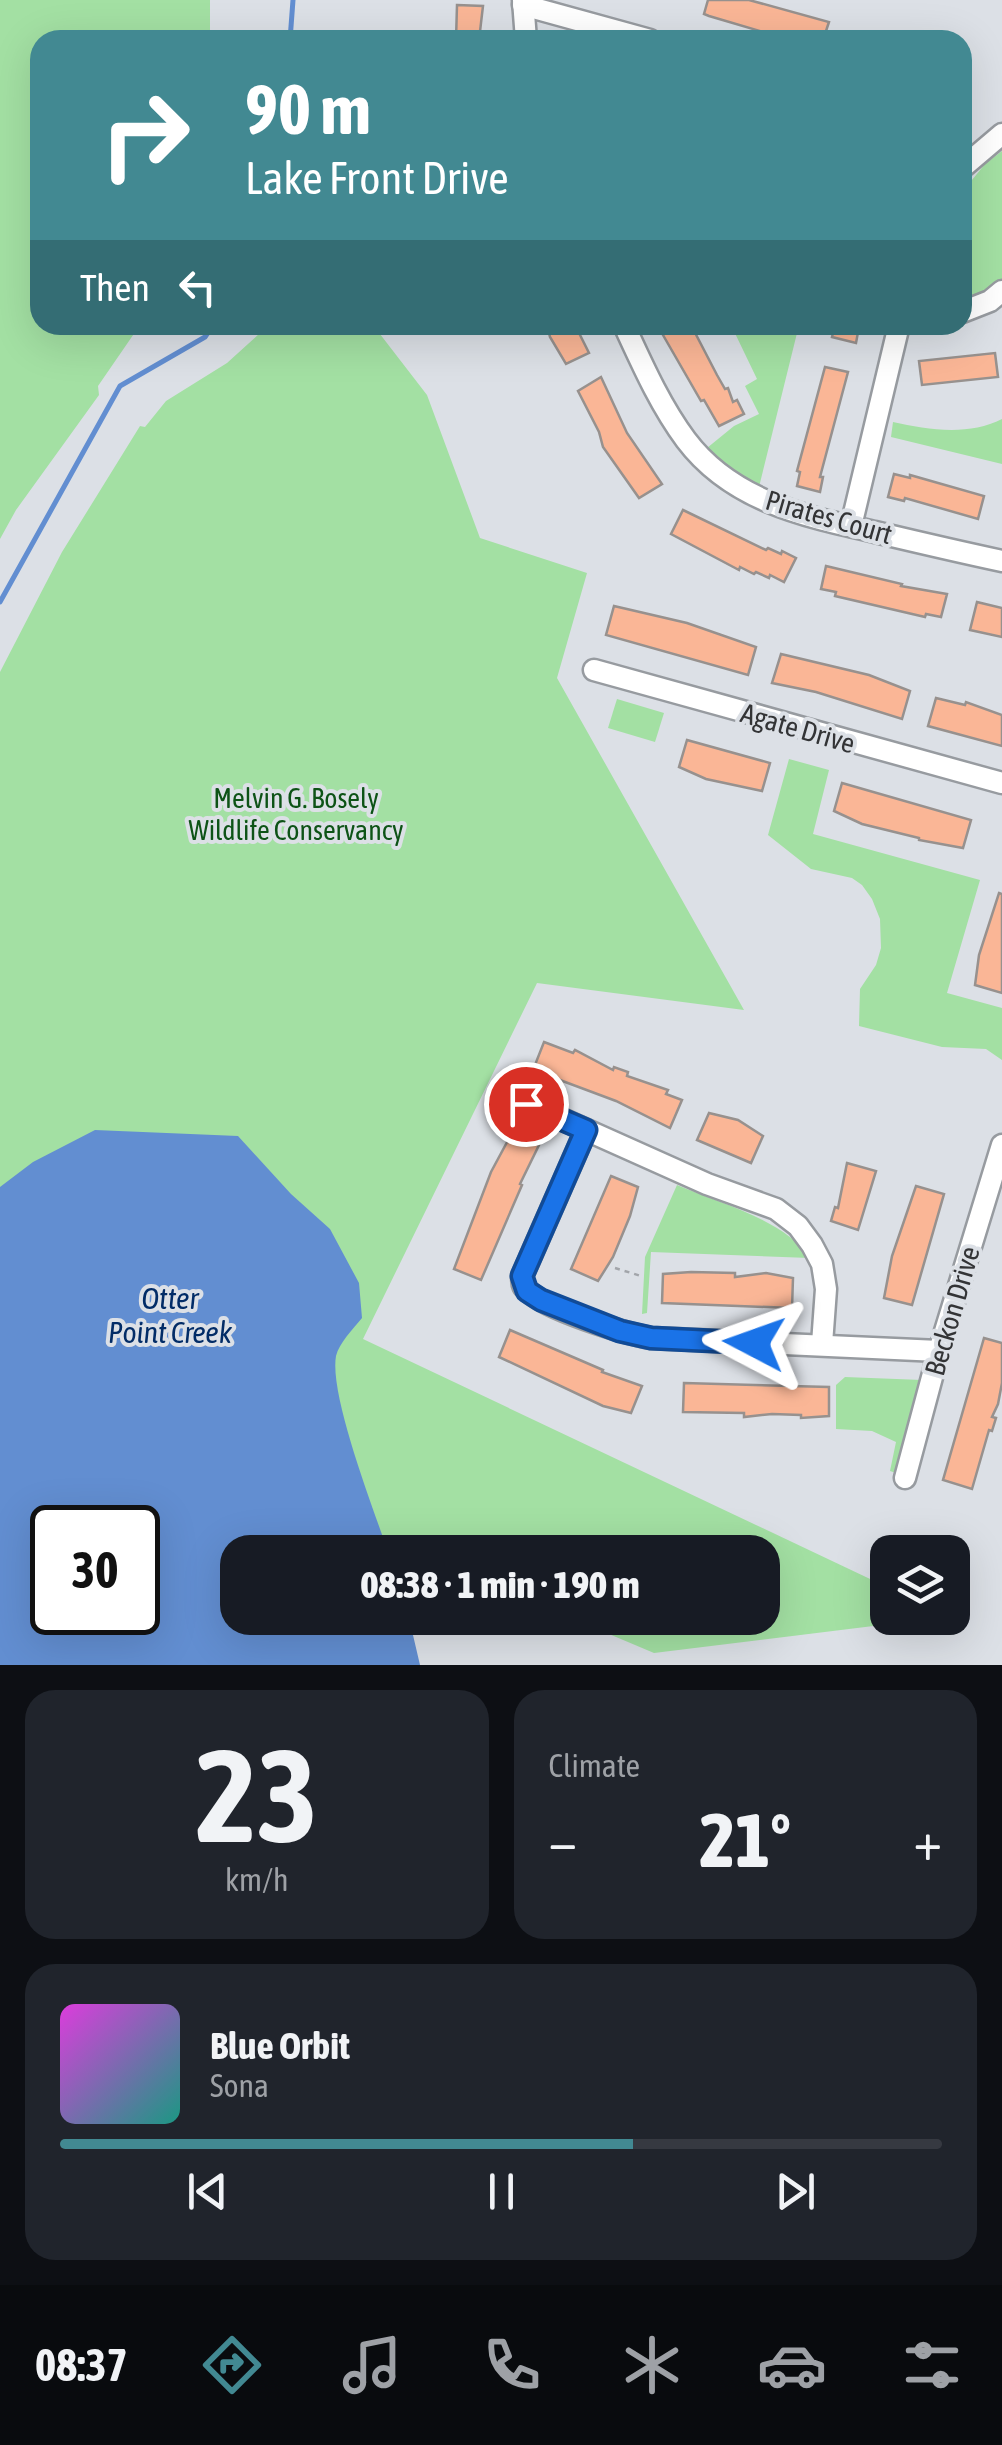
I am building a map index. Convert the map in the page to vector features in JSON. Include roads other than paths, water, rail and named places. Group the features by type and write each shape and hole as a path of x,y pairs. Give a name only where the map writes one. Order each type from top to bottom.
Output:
{"street":[{"path":"525,30 523,3 616,30"},
{"path":"972,154 1002,134"},
{"path":"972,308 1002,291"},
{"name":"Pirates Court","path":"629,335 666,410 686,439 714,470 763,501 796,513 1002,562"},
{"path":"850,526 898,335"},
{"name":"Agate Drive","path":"594,670 1002,783"},
{"path":"526,1104 707,1184 776,1209 798,1226 822,1264 826,1289 822,1344"},
{"path":"586,1130 522,1276 527,1291 541,1300 632,1335 940,1351"},
{"name":"Beckon Drive","path":"905,1478 1002,1145"}],"water":[{"name":"Otter Point Creek","path":"95,1130 238,1136 291,1194 330,1229 359,1283 362,1318 336,1356 336,1374 354,1453 382,1535 220,1535 220,1635 413,1635 420,1665 0,1665 0,1187 33,1162"}],"waterway":[{"path":"291,30 293,0"},
{"path":"0,602 120,386 206,335"}],"park label":[{"name":"Melvin G. Bosely Wildlife Conservancy","path":"296,814"}]}
